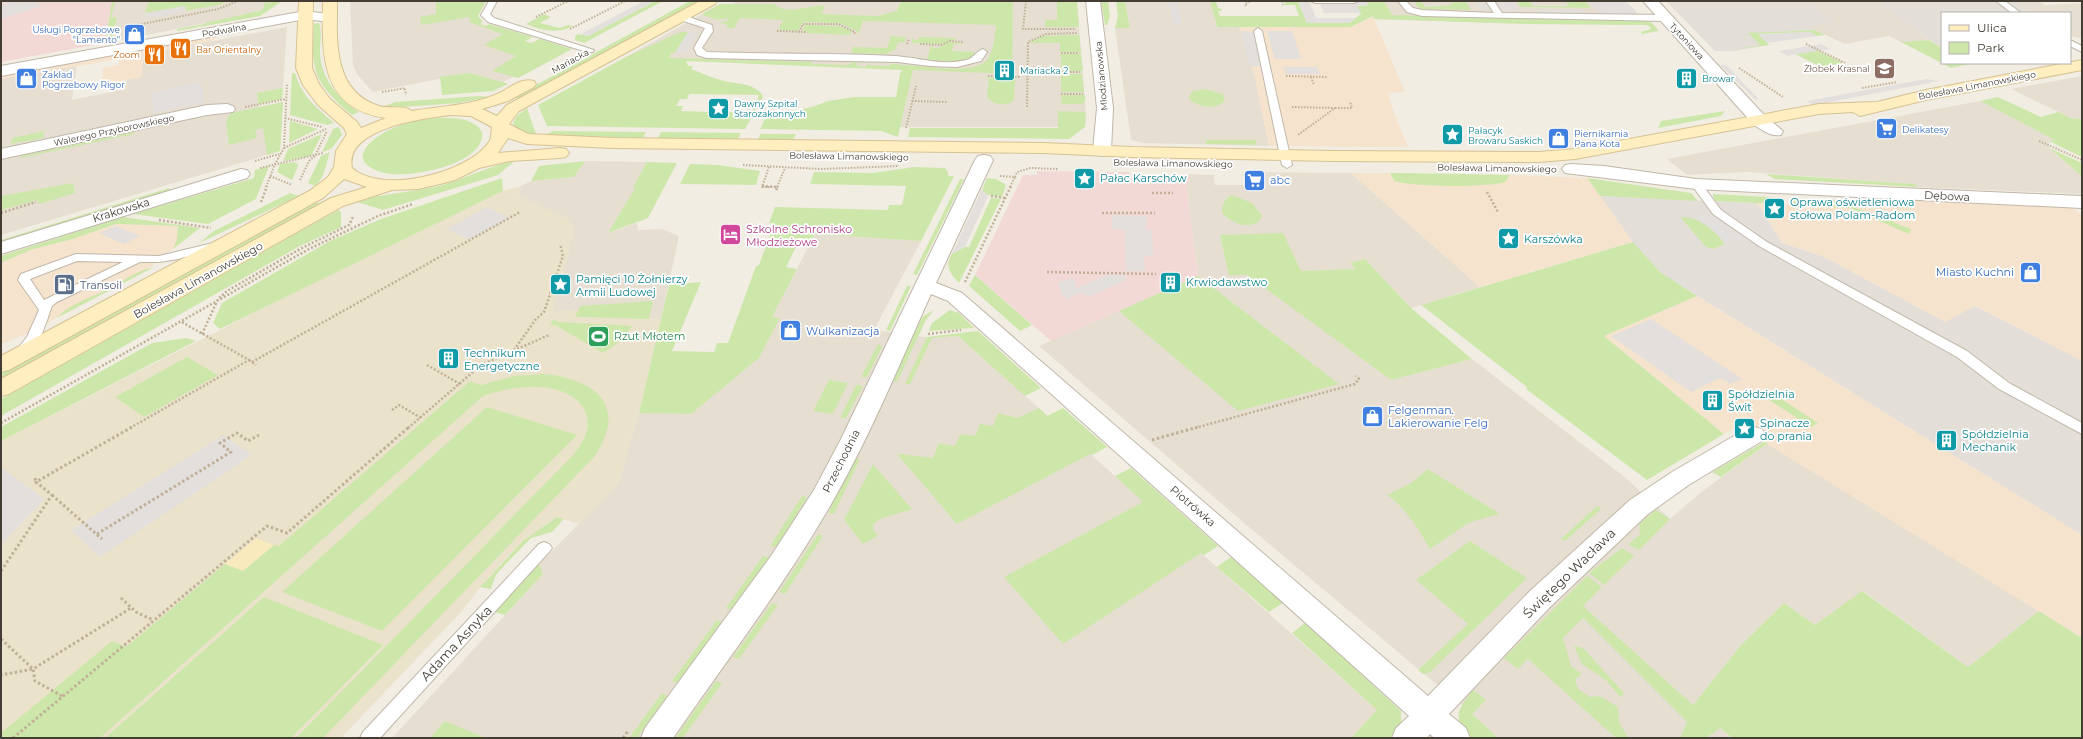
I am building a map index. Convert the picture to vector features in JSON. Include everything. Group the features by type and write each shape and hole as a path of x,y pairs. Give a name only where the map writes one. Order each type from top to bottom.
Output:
{"street":[{"path":"330,1 332,64 338,80 351,96 364,106 378,112 426,112 454,110"},
{"name":"Mariacka","path":"454,110 476,106 502,98 682,1"},
{"name":"Mariacka","path":"500,125 508,114 521,103 710,1"},
{"name":"Młodzianowska","path":"1093,1 1105,108 1102,151"},
{"name":"Tytoniowa","path":"1650,1 1760,120 1775,131"},
{"path":"305,8 304,68 311,85 324,102 351,126 355,134 344,156 343,167 350,175 362,180 380,184 400,184 431,180 469,167 483,158 498,142 500,125"},
{"name":"Podwalna","path":"1,71 305,8 330,18"},
{"name":"Bolesława Limanowskiego","path":"454,110 482,114 513,135 526,138 613,143 1102,151 1286,160 1571,169 1775,131 1837,118 1873,106 2082,65"},
{"name":"Bolesława Limanowskiego","path":"469,167 510,156 565,153 844,155 984,160 1286,160 1564,156 1819,109 1873,106"},
{"name":"Walerego Przyborowskiego","path":"1,154 207,110 227,109"},
{"path":"350,145 378,126 406,116 426,112"},
{"path":"1604,164 1602,158 1613,148"},
{"name":"Przechodnia","path":"656,738 727,639 812,515 853,439 984,160"},
{"name":"Dębowa","path":"1604,164 1622,174"},
{"name":"Bolesława Limanowskiego","path":"9,361 317,194 335,180 343,167"},
{"name":"Dębowa","path":"1571,169 1696,184 2082,202"},
{"name":"Krakowska","path":"1,248 241,174"},
{"name":"Bolesława Limanowskiego","path":"1,389 337,202 362,193 400,184"},
{"name":"Piotrówka","path":"924,287 938,289 955,297 1455,738"},
{"name":"Świętego Wacława","path":"1407,738 1540,599 1639,507 1682,478 1754,435"}],"lane":[{"path":"493,1 485,15 491,20 590,50"},
{"path":"1315,1 1354,1"},
{"path":"1402,1 1410,10 1422,13 1500,16 1666,18"},
{"path":"1490,1 1500,16"},
{"path":"2000,1 2015,12"},
{"path":"680,17 709,27 709,31 698,48 700,53 706,55 897,60 927,64 953,65 973,61 981,56 983,52"},
{"path":"1258,31 1286,160"},
{"path":"2071,44 2082,49"},
{"path":"1696,184 1707,201 1717,212 1763,244 1962,354 2004,386 2082,429"},
{"path":"45,310 24,280 28,275 76,257 139,259 178,256 235,238"},
{"path":"9,361 33,339 47,304 53,299 139,259"},
{"name":"Adama Asnyka","path":"369,738 544,548"}],"path":[{"path":"126,35 127,29 130,26 218,9 238,1"},
{"path":"532,19 568,1"},
{"path":"565,32 625,1"},
{"path":"1026,1 1023,29 1083,30"},
{"path":"1246,6 1245,4 1250,1"},
{"path":"1282,1 1283,5"},
{"path":"545,12 549,13"},
{"path":"799,32 803,24 838,24 855,32 854,35"},
{"path":"777,32 806,32"},
{"path":"1027,107 1028,42 1046,34 1083,33"},
{"path":"907,44 909,39"},
{"path":"1806,44 1844,63"},
{"path":"1061,53 1085,53"},
{"path":"1061,72 1087,72"},
{"path":"988,76 1021,78"},
{"path":"1284,76 1328,77"},
{"path":"261,202 275,164 284,148 288,77"},
{"path":"1312,77 1314,86"},
{"path":"1858,88 1904,80"},
{"path":"904,133 916,86"},
{"path":"377,93 405,88 407,100"},
{"path":"1061,94 1089,94"},
{"path":"227,109 286,99"},
{"path":"912,100 948,102"},
{"path":"1286,107 1352,108 1350,102"},
{"path":"1294,138 1335,108"},
{"path":"285,118 328,129 315,156"},
{"path":"2039,140 2082,160"},
{"path":"241,174 275,164 315,156 350,145"},
{"path":"769,167 762,187 777,189 785,168"},
{"path":"270,176 295,186"},
{"path":"1486,192 1498,212"},
{"path":"1152,193 1173,193"},
{"path":"1,213 36,202"},
{"path":"252,362 520,212"},
{"path":"113,213 212,228"},
{"path":"1102,213 1155,214"},
{"path":"1,423 309,249 378,216"},
{"path":"513,351 536,319 544,312 563,256 560,244"},
{"path":"1046,272 1156,274"},
{"path":"964,284 969,289"},
{"path":"180,321 256,365"},
{"path":"924,334 989,327"},
{"path":"13,738 267,526 287,533 481,365 549,335"},
{"path":"36,482 249,360"},
{"path":"427,365 460,384"},
{"path":"1126,448 1356,384 1359,379 1356,376"},
{"path":"392,410 399,405 421,418"},
{"path":"97,534 232,452 220,443 237,433 248,441 259,435"},
{"path":"35,478 36,482 102,539"},
{"path":"1,571 52,495"},
{"path":"121,598 136,612 153,620"},
{"path":"1,675 33,669 131,608"},
{"path":"1,639 33,669 35,681 62,696"},
{"path":"623,738 632,725"}],"shaded area":[{"path":"1,1 112,1 105,43 1,62"},
{"path":"14,1 23,3 33,1 42,6 1,19 1,5"},
{"path":"112,1 274,1 263,10 249,13 249,15 105,43"},
{"path":"350,1 482,1 471,23 563,54 518,78 513,77 503,82 469,73 373,92 357,74 353,65"},
{"path":"644,1 655,1 588,36 581,34"},
{"path":"737,1 901,1 896,16 1013,19 1013,1 1077,1 1086,113 1085,127 900,127 913,70 624,58 720,4 731,4"},
{"path":"1125,1 1210,1 1217,27 1239,27 1255,78 1269,146 1143,143 1131,140 1115,28 1130,28"},
{"path":"1168,1 1177,1 1182,24 1173,24"},
{"path":"1298,1 1309,1 1316,18 1356,18 1349,23 1307,23"},
{"path":"1319,1 1366,1 1368,5 1357,6 1361,13 1324,13"},
{"path":"1367,1 1626,1 1648,25 1527,24 1374,19"},
{"path":"1474,1 1512,1 1519,11 1480,10"},
{"path":"1589,1 1626,1 1637,13 1599,13"},
{"path":"1666,1 1810,1 1837,23 1807,26 1815,30 1758,33 1769,45 1734,51 1715,51"},
{"path":"1810,1 1878,1 1929,40 1901,42 1889,36 1845,44 1806,26 1836,22"},
{"path":"1878,1 2019,1 2019,5 2030,12 1941,12 1941,47 1915,30"},
{"path":"2019,1 2039,1 2045,5 2082,3 2082,39 2071,36 2071,12 2030,12 2019,5"},
{"path":"185,6 186,11 144,19 145,14"},
{"path":"1538,10 1582,10 1585,14 1540,13"},
{"path":"1373,16 1405,92 1388,93 1393,110 1408,147 1269,146 1255,78 1239,27 1351,27"},
{"path":"287,27 283,88 257,93 259,107 283,102 280,151 1,235 1,79 77,65 72,100 125,89 126,80 142,77 143,54"},
{"path":"1240,31 1254,32 1262,66 1250,66"},
{"path":"1267,31 1292,31 1301,59 1275,59"},
{"path":"688,32 698,33 686,53 675,53"},
{"path":"1810,32 1817,36 1767,43 1758,34"},
{"path":"220,34 211,41 143,54 142,77 101,85 103,68 119,65 119,59 1,79 1,75"},
{"path":"1821,44 1830,49 1787,56 1779,51"},
{"path":"1720,65 1726,65 1758,98 1756,100"},
{"path":"1284,67 1317,67 1320,74 1286,74"},
{"path":"2082,76 2082,120 2076,118 2073,119 2011,89"},
{"path":"1926,79 1939,81 1814,105 1807,101"},
{"path":"201,82 204,102 153,113 152,92"},
{"path":"1980,101 2056,140 2049,142 2049,148 2082,176 2082,194 1918,187 1914,184 1748,172 1687,175 1667,159"},
{"path":"585,161 647,162 643,169 646,170 609,233 637,223 638,230 662,229 679,236 661,319 575,317 552,311 557,292 519,196 521,186 531,181 574,177"},
{"path":"1037,171 1129,172 1130,175 1189,176 1190,183 1186,184 1198,276 1051,341 975,275 1023,175 1037,175"},
{"path":"1258,172 1351,173 1480,287 1411,308 1365,259 1350,263 1356,269 1301,272 1360,357 1391,380 1472,359 1626,478 1670,519 1700,493 1768,443 2039,611 1968,667 1863,591 1815,625 1784,603 1741,645 1694,705 1731,738 1476,738 1486,727 1472,714 1244,523 1039,346 1198,276 1186,183 1190,183 1188,174 1214,175 1215,185 1249,185 1241,174 1259,174"},
{"path":"1351,173 1390,173 1392,179 1508,179 1510,175 1587,178 1633,242 1480,287"},
{"path":"521,186 519,196 567,218 575,229 553,311 579,310 576,317 661,319 639,413 618,484 579,524 557,517 524,540 485,581 462,611 341,738 1,738 1,441 281,299 503,191"},
{"path":"982,189 988,196 965,247 952,254"},
{"path":"1600,196 1757,203 1782,243 1824,257 1945,322 1975,306 2082,361 2082,535 1659,272 1633,242"},
{"path":"1866,198 2073,208 2082,216 2082,261 2080,265 2082,266 2082,361 1976,306 1945,322 1824,257 1782,243 1757,203 1880,208"},
{"path":"487,207 509,218 469,240 447,229"},
{"path":"1112,215 1146,216 1146,230 1152,230 1153,256 1144,256 1145,271 1126,271 1125,230 1112,229"},
{"path":"1710,215 1739,235 1742,239 1725,244 1717,233 1695,218"},
{"path":"116,224 178,226 177,239 173,249 148,269 24,335 1,344 1,263 30,250 73,239"},
{"path":"116,226 140,236 124,244 99,233"},
{"path":"815,234 921,241 874,330 932,338 958,336 1377,710 1351,738 392,738 543,574 539,564 618,484 639,413 691,413 759,358 780,318 772,317"},
{"path":"1108,275 1125,275 1126,280 1088,297 1082,292 1067,299 1061,293 1058,283 1073,278 1077,288"},
{"path":"1697,296 2082,535 2082,638 1764,442 1741,425 1724,434 1604,336"},
{"path":"1651,319 1742,379 1730,384 1720,378 1691,392 1611,336"},
{"path":"224,435 252,455 100,557 71,530"},
{"path":"1,467 44,499 1,545"}],"green space":[{"path":"112,1 115,1 111,18 117,17 113,37 106,39"},
{"path":"149,1 227,1 219,5 186,11 185,6 145,13"},
{"path":"274,1 281,2 260,16 177,31 177,29 263,10 264,3"},
{"path":"436,1 486,1 478,16 483,22 480,24 486,26 489,24 533,37 525,41 531,43 540,39 572,49 518,78 492,71 516,56 484,45 503,34 471,23 469,17 421,25 420,17 436,14"},
{"path":"655,1 663,1 584,43 575,40 575,36 578,34 588,36"},
{"path":"690,1 698,1 520,99 514,97"},
{"path":"901,1 1013,1 1012,74 913,70 898,137 881,131 760,129 765,119 773,115 812,107 828,101 854,97 896,97 900,73 903,70 686,61 688,66 693,66 691,69 724,81 749,86 758,90 762,94 763,97 745,129 547,126 538,105 624,58 680,32 688,32 675,53 671,53 669,58 813,62 812,64 849,65 852,62 857,63 857,66 866,67 868,63 869,65 890,66 891,64 900,64 954,69 978,65 986,61 991,54 994,44 996,25 863,21 858,35 857,31 839,23 803,22 798,31 778,30 783,20 740,18 734,28 726,28 728,25 719,22 726,22 728,18 717,20 703,15 703,13 720,4 773,4 783,9 792,10 822,5 825,7 821,14 877,16 897,11","holes":["689,94 759,95 757,100 749,100 746,107 754,107 752,112 720,112 718,114 711,114 712,112 681,111 683,106 676,106 680,99 687,99"]},
{"path":"1057,1 1077,1 1079,27 1045,27 1045,20 1057,20"},
{"path":"1101,1 1108,1 1110,16 1107,25 1105,25"},
{"path":"1116,1 1125,1 1130,28 1115,28 1118,16"},
{"path":"1210,1 1216,1 1218,8 1222,9 1222,11 1218,11 1220,16 1299,16 1295,5 1285,5 1284,1 1298,1 1307,23 1349,23 1361,14 1357,6 1368,5 1366,1 1384,1 1392,15 1644,21 1651,22 1659,31 1642,34 1641,32 1651,29 1648,25 1527,24 1374,19 1373,16 1351,27 1217,27"},
{"path":"1414,1 1421,1 1425,7 1453,5 1450,1 1465,1 1471,10 1421,9"},
{"path":"1516,1 1529,1 1533,6 1569,6 1565,1 1585,1 1591,8 1521,7"},
{"path":"544,14 551,17 540,23 560,28 568,25 573,26 561,30 550,31 526,24"},
{"path":"319,23 321,33 320,51 323,70 337,94 359,112 352,115 328,92 316,70 313,53 314,24"},
{"path":"805,25 838,26 852,31 850,35 806,33 807,31 802,31"},
{"path":"1815,30 1825,35 1817,36 1810,32 1759,34 1769,45 1732,50 1760,45 1748,33"},
{"path":"1079,35 1081,52 1060,52 1060,43 1029,43 1042,36"},
{"path":"891,36 905,37 906,39 905,42 898,42 896,49 886,54 851,53 853,47 887,48"},
{"path":"919,37 955,38 955,40 940,44 912,43 912,39 918,40"},
{"path":"1929,40 1941,47 1941,63 1901,42"},
{"path":"950,42 963,43 954,44 952,51 975,52 966,59 960,61 927,60 931,45 933,48 939,48 940,46"},
{"path":"1816,50 1843,63 1821,67 1795,54"},
{"path":"1061,54 1081,54 1083,71 1061,71"},
{"path":"1943,64 1969,64 1951,68"},
{"path":"292,73 295,73 302,89 310,101 334,123 327,125 290,115"},
{"path":"469,73 508,84 493,91 442,95 440,77"},
{"path":"1061,74 1082,74 1084,92 1061,92"},
{"path":"980,77 1015,78 1014,100 1008,104 1000,104 990,100 987,97 989,78"},
{"path":"283,88 282,99 258,104 257,93"},
{"path":"1205,89 1223,94 1225,101 1217,106 1211,107 1196,104 1188,97 1193,91"},
{"path":"1061,95 1085,95 1085,102 1081,104 1062,104"},
{"path":"480,96 489,97 459,103 402,107 385,106 395,102"},
{"path":"1998,97 2041,117 2058,112 2073,119 2076,118 2082,120 2082,157 2049,141 2055,140 1980,101"},
{"path":"283,102 280,151 267,155 263,128 255,130 257,138 229,145 226,121 231,113"},
{"path":"527,108 536,134 519,130 514,126 513,123 517,116"},
{"path":"1058,111 1086,112 1085,127 1069,139 908,137 910,128 1058,128"},
{"path":"1725,111 1721,116 1658,128 1661,121"},
{"path":"437,118 462,119 473,123 482,132 480,143 473,152 461,160 447,166 415,173 384,173 367,165 364,161 363,156 365,150 370,143 385,132 410,122"},
{"path":"290,121 318,129 289,143"},
{"path":"339,127 342,135 331,149 322,152 333,129"},
{"path":"44,131 43,138 11,144 12,138"},
{"path":"553,131 646,132 643,138 545,135"},
{"path":"134,132 134,134 21,158 21,156"},
{"path":"661,132 741,133 738,139 658,138"},
{"path":"322,134 311,156 283,161 288,149"},
{"path":"760,134 796,134 793,140 758,140"},
{"path":"1205,140 1256,140 1257,145 1206,144"},
{"path":"2049,148 2082,163 2082,176"},
{"path":"330,152 323,175 319,182 315,186 308,183 321,156"},
{"path":"515,161 498,175 383,210 357,202 387,194 439,186 495,166"},
{"path":"585,161 574,177 531,181 539,166"},
{"path":"294,162 298,164 298,166 292,180 277,172 280,164"},
{"path":"647,162 677,163 648,218 608,233 635,188 633,187"},
{"path":"690,164 718,165 760,171 756,185 680,184"},
{"path":"269,166 256,199 208,224 133,214 254,178 255,170"},
{"path":"915,167 945,168 948,172 948,176 954,176 921,241 815,234 811,240 800,239 786,267 797,269 772,317 780,318 759,358 691,414 639,413 669,285 701,282 672,351 714,352 717,343 728,343 756,266 759,265 774,224 769,223 775,207 888,210 889,205 902,205 906,186 810,184 814,172 872,173"},
{"path":"1390,173 1510,175 1505,182 1495,184 1450,186 1417,185 1394,181"},
{"path":"1766,174 1914,184 1918,187 1775,179"},
{"path":"502,178 503,191 220,329 213,323 222,303 330,241 381,219"},
{"path":"987,178 996,179 1006,185 1002,197 988,195 982,190"},
{"path":"1587,178 1691,193 1698,201 1600,196"},
{"path":"960,179 964,179 917,275 913,274"},
{"path":"73,183 75,193 39,204 37,200 1,210 1,196"},
{"path":"169,188 170,190 1,242 1,240"},
{"path":"290,193 299,196 199,243 214,231"},
{"path":"1713,194 1769,197 1777,204 1714,201"},
{"path":"1232,195 1252,203 1262,216 1259,221 1249,225 1239,224 1230,220 1222,213 1224,202"},
{"path":"991,198 1001,199 959,283 950,272 948,265 950,257 953,252 969,247"},
{"path":"1791,198 1836,200 1911,229 1909,234 1850,208 1794,205"},
{"path":"314,202 321,204 1,381 1,374"},
{"path":"338,210 341,212 341,227 298,247 1,416 1,399"},
{"path":"123,217 200,228 173,249 177,239 178,226 116,224 73,239 30,250 1,263 1,256"},
{"path":"1681,218 1695,219 1706,225 1725,244 1713,249 1706,247"},
{"path":"1283,233 1301,271 1356,269 1350,263 1365,259 1411,308 1472,359 1391,380 1247,275 1229,275 1220,235"},
{"path":"1633,242 1660,272 1697,296 1604,336 1724,434 1647,480 1526,389 1527,387 1421,305"},
{"path":"154,267 57,318 74,305 135,274"},
{"path":"975,275 1032,325 1020,331 969,286"},
{"path":"1198,276 1339,384 1238,411 1119,311"},
{"path":"907,286 911,286 890,331 886,330"},
{"path":"653,301 649,319 575,317 580,306"},
{"path":"934,310 926,320 897,382 892,381 922,317"},
{"path":"950,310 959,313 974,328 929,331 932,323"},
{"name":"Rzut Młotem","path":"553,320 560,322 632,326 623,339 603,353 557,326 550,324"},
{"path":"978,331 1041,388 1025,396 958,336 932,338 910,384 905,384 927,337"},
{"path":"186,338 196,341 1,441 1,427 152,343"},
{"path":"878,344 882,347 867,377 861,377"},
{"path":"187,357 218,375 144,417 115,397"},
{"path":"544,374 563,377 579,382 592,389 602,398 607,410 608,423 604,439 594,457 323,738 296,738 574,454 585,437 588,420 586,412 575,398 558,390 540,387 511,389 483,396 100,738 1,738 1,733 112,641 126,647 225,564 243,571 274,545 279,546 470,381 481,385 514,376"},
{"path":"829,380 848,383 833,414 813,411"},
{"path":"856,385 863,386 846,418 840,418"},
{"path":"1766,389 1818,423 1811,427 1758,393"},
{"path":"487,407 577,435 382,631 282,592"},
{"path":"1039,408 1047,416 1063,408 1107,447 1092,455 1090,454 957,524 898,455 901,454 933,458 939,443 955,446 960,434 975,436 980,424 993,426 998,413 1018,418"},
{"path":"1764,442 1768,443 1721,477 1712,472"},
{"path":"855,458 860,459 834,514 828,513"},
{"path":"873,464 912,509 880,519 873,525 873,530 878,536 863,544 844,520"},
{"path":"1131,468 1218,546 1204,555 1201,553 1063,644 1004,577 1143,502 1115,476"},
{"path":"1428,469 1500,514 1470,522 1430,549 1406,513 1387,495 1411,483"},
{"path":"802,496 807,497 777,547 770,546"},
{"path":"1597,506 1601,509 1565,541 1561,539"},
{"path":"1656,510 1670,519 1639,550 1628,544 1640,535 1639,524"},
{"path":"557,517 564,519 552,532 531,538 499,571 495,577 491,589 480,587 524,540"},
{"path":"818,534 823,536 785,594 779,592"},
{"path":"1470,541 1527,578 1429,673 1423,674 1418,670 1468,624 1416,580"},
{"path":"1622,548 1634,556 1604,585 1589,573"},
{"path":"763,556 769,557 732,610 726,608"},
{"path":"1231,557 1283,603 1269,612 1217,567"},
{"path":"539,564 543,574 505,615 495,612"},
{"path":"1587,576 1602,587 1583,606 1693,705 1741,645 1784,603 1815,625 1862,591 1968,667 2039,611 2082,638 2082,738 1732,738 1720,728 1706,738 1680,738 1687,722 1583,618 1563,638 1571,666 1582,674 1575,679 1578,689 1590,697 1600,696 1618,707 1619,723 1629,738 1616,738 1528,659 1518,669 1504,658"},
{"path":"264,597 383,645 291,738 105,738"},
{"path":"772,603 778,605 739,659 733,657"},
{"path":"717,620 723,623 678,683 672,681"},
{"path":"1305,623 1401,711 1401,723 1390,738 1351,738 1377,710 1292,633"},
{"path":"1574,646 1583,648 1624,693 1620,697 1607,681 1582,664"},
{"path":"716,681 722,683 683,738 675,738"},
{"path":"1473,690 1486,700 1472,714 1498,738 1472,738 1461,725 1459,719 1460,709"},
{"path":"662,693 668,696 637,738 629,738"},
{"path":"445,721 486,738 430,738"}],"sand":[{"path":"256,538 274,545 243,571 225,564"}],"place":[{"name":"Usługi Pogrzebowe \"Lamento\"","path":"135,34"},
{"name":"Bar Orientalny","path":"181,49"},
{"name":"Zoom","path":"155,54"},
{"name":"Żłobek Krasnal","path":"1885,68"},
{"name":"Mariacka 2","path":"1004,70"},
{"name":"Browar","path":"1687,78"},
{"name":"Zakład Pogrzebowy Rigor","path":"27,79"},
{"name":"Dawny Szpital Starozakonnych","path":"719,108"},
{"name":"Delikatesy","path":"1887,129"},
{"name":"Pałacyk Browaru Saskich","path":"1452,135"},
{"name":"Piernikarnia Pana Kota","path":"1558,138"},
{"name":"Pałac Karschów","path":"1085,178"},
{"name":"abc","path":"1254,180"},
{"name":"Oprawa oświetleniowa stołowa Polam-Radom","path":"1774,208"},
{"name":"Szkolne Schronisko Młodzieżowe","path":"731,235"},
{"name":"Karszówka","path":"1509,239"},
{"name":"Miasto Kuchni","path":"2030,272"},
{"name":"Krwiodawstwo","path":"1170,282"},
{"name":"Transoil","path":"65,285"},
{"name":"Pamięci 10 Żołnierzy Armii Ludowej","path":"560,285"},
{"name":"Wulkanizacja","path":"791,331"},
{"name":"Rzut Młotem","path":"599,336"},
{"name":"Technikum Energetyczne","path":"448,359"},
{"name":"Spółdzielnia Świt","path":"1712,400"},
{"name":"Felgenman. Lakierowanie Felg","path":"1372,416"},
{"name":"Spinacze do prania","path":"1744,429"},
{"name":"Spółdzielnia Mechanik","path":"1947,440"}]}
